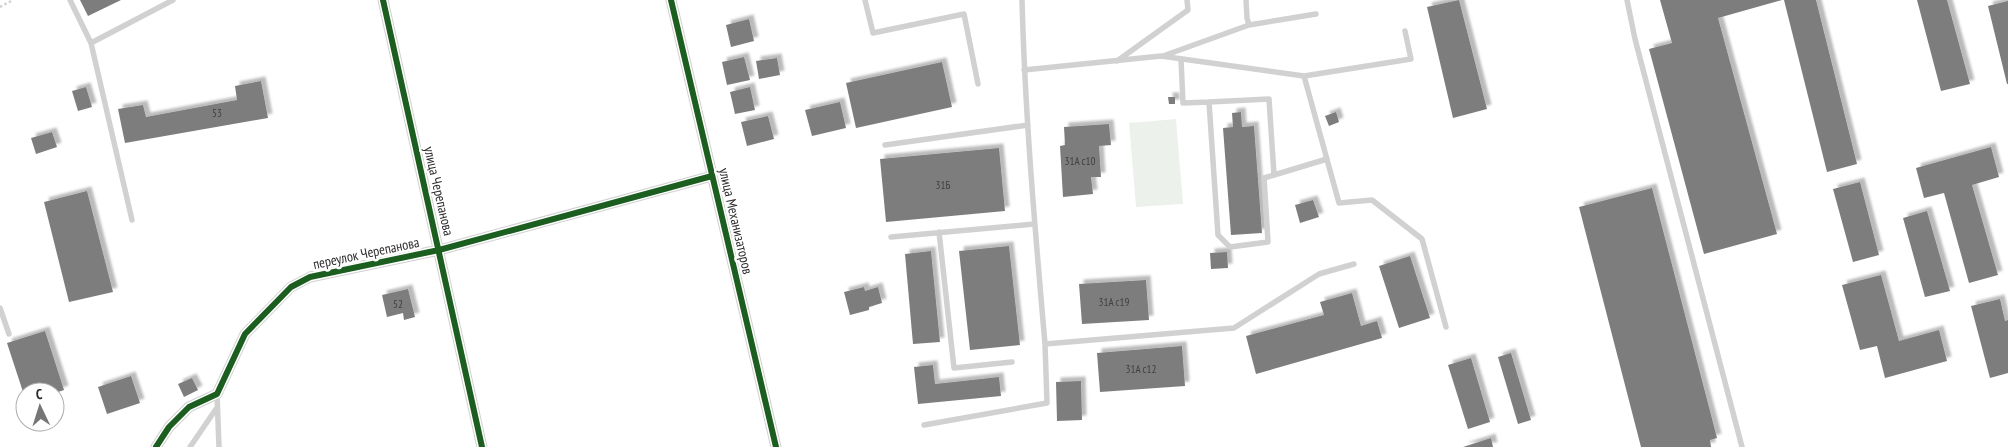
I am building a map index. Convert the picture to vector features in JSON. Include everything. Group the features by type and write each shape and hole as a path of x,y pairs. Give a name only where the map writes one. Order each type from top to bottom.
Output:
{"street":[{"name":"улица Черепанова","path":"383,0 482,447"},
{"name":"улица Механизаторов","path":"671,0 776,447"},
{"name":"переулок Черепанова","path":"217,394 245,334 291,287 310,277 439,250 712,176"},
{"path":"156,447 169,427 189,407 217,394"}],"lane":[{"path":"70,0 91,43 132,220"},
{"path":"91,43 173,0"},
{"path":"865,0 873,33 964,14 978,84"},
{"path":"924,425 1047,403 1045,344 1034,224 1024,70 1022,0"},
{"path":"1115,62 1188,10 1187,0"},
{"path":"1246,0 1249,25"},
{"path":"1627,0 1635,39 1742,447"},
{"path":"1024,70 1161,56 1249,25 1316,14"},
{"path":"1161,56 1304,76 1411,59 1405,31"},
{"path":"1181,59 1184,103 1269,99 1274,175"},
{"path":"1304,76 1338,203 1372,200 1422,239 1446,328"},
{"path":"1209,102 1218,235 1230,247 1268,242 1264,178 1327,159"},
{"path":"885,145 1028,125"},
{"path":"891,237 1034,224"},
{"path":"940,232 954,368 1012,362"},
{"path":"1045,344 1234,328 1319,274 1354,264"},
{"path":"0,308 9,334"},
{"path":"217,394 216,408 219,447"},
{"path":"190,447 216,408"}],"path":[{"path":"0,7 13,0"}],"shaded area":[{"path":"1176,119 1183,204 1136,207 1129,123"}],"building":[{"path":"80,0 121,0 88,16"},
{"path":"1459,0 1487,109 1453,118 1427,7"},
{"path":"1660,0 1782,0 1718,18 1777,234 1704,254 1649,49 1672,43"},
{"path":"1784,0 1816,0 1857,164 1827,172"},
{"path":"1917,0 1947,0 1970,84 1941,91"},
{"path":"2008,1 2008,84 2007,84 1988,6"},
{"path":"749,19 754,41 731,47 726,25"},
{"path":"744,57 750,80 727,85 722,62"},
{"path":"777,58 780,75 759,79 756,61"},
{"path":"942,62 952,107 856,128 846,83"},
{"path":"261,81 268,118 125,143 118,109 143,105 146,117 237,100 235,86"},
{"path":"86,87 92,107 78,111 72,91"},
{"path":"750,87 755,110 735,114 730,92"},
{"path":"1168,97 1175,97 1175,104 1169,104"},
{"path":"840,102 846,128 812,136 805,110"},
{"path":"1241,112 1242,127 1254,126 1262,233 1231,235 1223,128 1233,127 1232,113"},
{"path":"1336,112 1339,122 1329,126 1325,116"},
{"path":"768,116 774,139 747,146 741,122"},
{"path":"1109,124 1111,145 1099,146 1101,177 1091,177 1093,194 1063,197 1060,146 1065,145 1064,127"},
{"path":"52,132 57,147 36,154 31,138"},
{"path":"1991,147 1999,177 1972,185 1998,275 1969,283 1944,193 1924,198 1916,168"},
{"path":"999,148 1005,211 886,222 880,159"},
{"path":"1860,182 1879,255 1853,262 1833,189"},
{"path":"1652,188 1717,438 1710,440 1711,447 1641,447 1579,207"},
{"path":"87,191 113,292 69,302 44,202"},
{"path":"1313,200 1319,217 1300,223 1295,205"},
{"path":"1927,211 1950,291 1925,297 1903,218"},
{"path":"1009,246 1020,345 970,350 959,251"},
{"path":"931,251 940,342 913,344 905,254"},
{"path":"1227,252 1228,268 1211,269 1210,253"},
{"path":"1410,256 1430,318 1399,328 1379,266"},
{"path":"1881,275 1899,341 1939,330 1947,361 1885,378 1877,346 1860,350 1842,285"},
{"path":"1146,280 1149,320 1082,324 1079,284"},
{"path":"864,287 865,291 878,287 882,303 869,307 869,310 850,315 844,292"},
{"path":"408,289 415,317 404,320 403,313 387,317 382,295"},
{"path":"1352,293 1361,326 1377,321 1382,338 1256,374 1246,336 1324,315 1320,302"},
{"path":"2000,299 2005,321 2008,320 2008,373 1990,378 1971,306"},
{"path":"45,331 61,382 20,382 7,343"},
{"path":"1182,346 1185,386 1100,392 1097,353"},
{"path":"1511,353 1531,420 1518,424 1498,357"},
{"path":"1471,358 1490,422 1468,429 1448,365"},
{"path":"933,365 935,384 999,377 1001,396 918,404 914,367"},
{"path":"131,376 140,403 107,414 98,387"},
{"path":"192,378 198,390 184,397 178,384"},
{"path":"1081,381 1082,420 1057,421 1056,382"},
{"path":"1491,438 1493,447 1463,447"}],"cycle path":[{"path":"383,0 482,447"},
{"path":"671,0 776,447"},
{"path":"156,447 169,427 189,407 217,394 245,334 291,287 310,277 439,250 712,176"}]}
